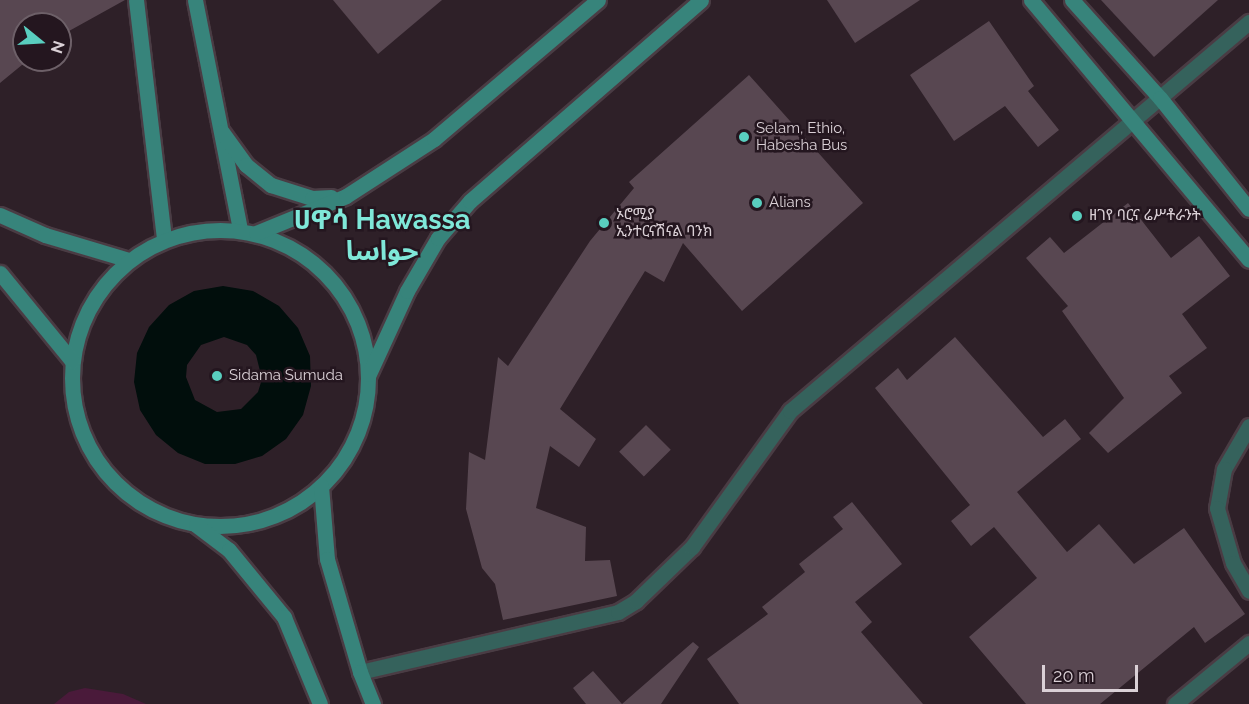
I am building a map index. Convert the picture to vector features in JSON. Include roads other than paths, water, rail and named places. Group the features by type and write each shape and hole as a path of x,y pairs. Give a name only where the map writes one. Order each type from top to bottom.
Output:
{"main road":[{"path":"136,0 164,239"},
{"path":"195,0 216,124 240,230"},
{"path":"256,233 346,196 434,139 598,0"},
{"path":"368,376 407,291 438,238 470,201 701,0"},
{"path":"1031,0 1134,121 1169,168 1249,260"},
{"path":"1072,0 1160,98 1249,209"},
{"path":"216,124 246,165 271,185 312,198 346,196"},
{"path":"0,215 45,235 129,260"},
{"path":"201,230 240,230 256,233 306,256 339,289 357,322 368,376 365,407 356,436 341,463 321,486 294,507 263,520 230,527 196,525 143,506 101,468 76,417 72,361 90,305 129,260 164,239 201,230"},
{"path":"0,273 72,361"},
{"path":"321,486 327,559 360,672 373,704"},
{"path":"196,525 229,550 284,618 320,704"}],"street":[{"path":"360,672 618,612 636,601 692,547 790,411 1249,22"},
{"path":"1249,426 1224,469 1216,508 1233,563 1249,591"},
{"path":"1175,704 1249,643"}],"place":[{"name":"Selam, Ethio, Habesha Bus","path":"744,137"},
{"name":"Alians","path":"757,203"},
{"name":"ዘገየ ባርና ሬሥቶራንት","path":"1077,216"},
{"name":"ኦሮሚያ ኢንተርናሽናል ባንክ","path":"604,223"},
{"name":"Sidama Sumuda","path":"217,376"}],"district":[{"name":"ሀዋሳ Hawassa حواسا","path":"382,234"}]}
